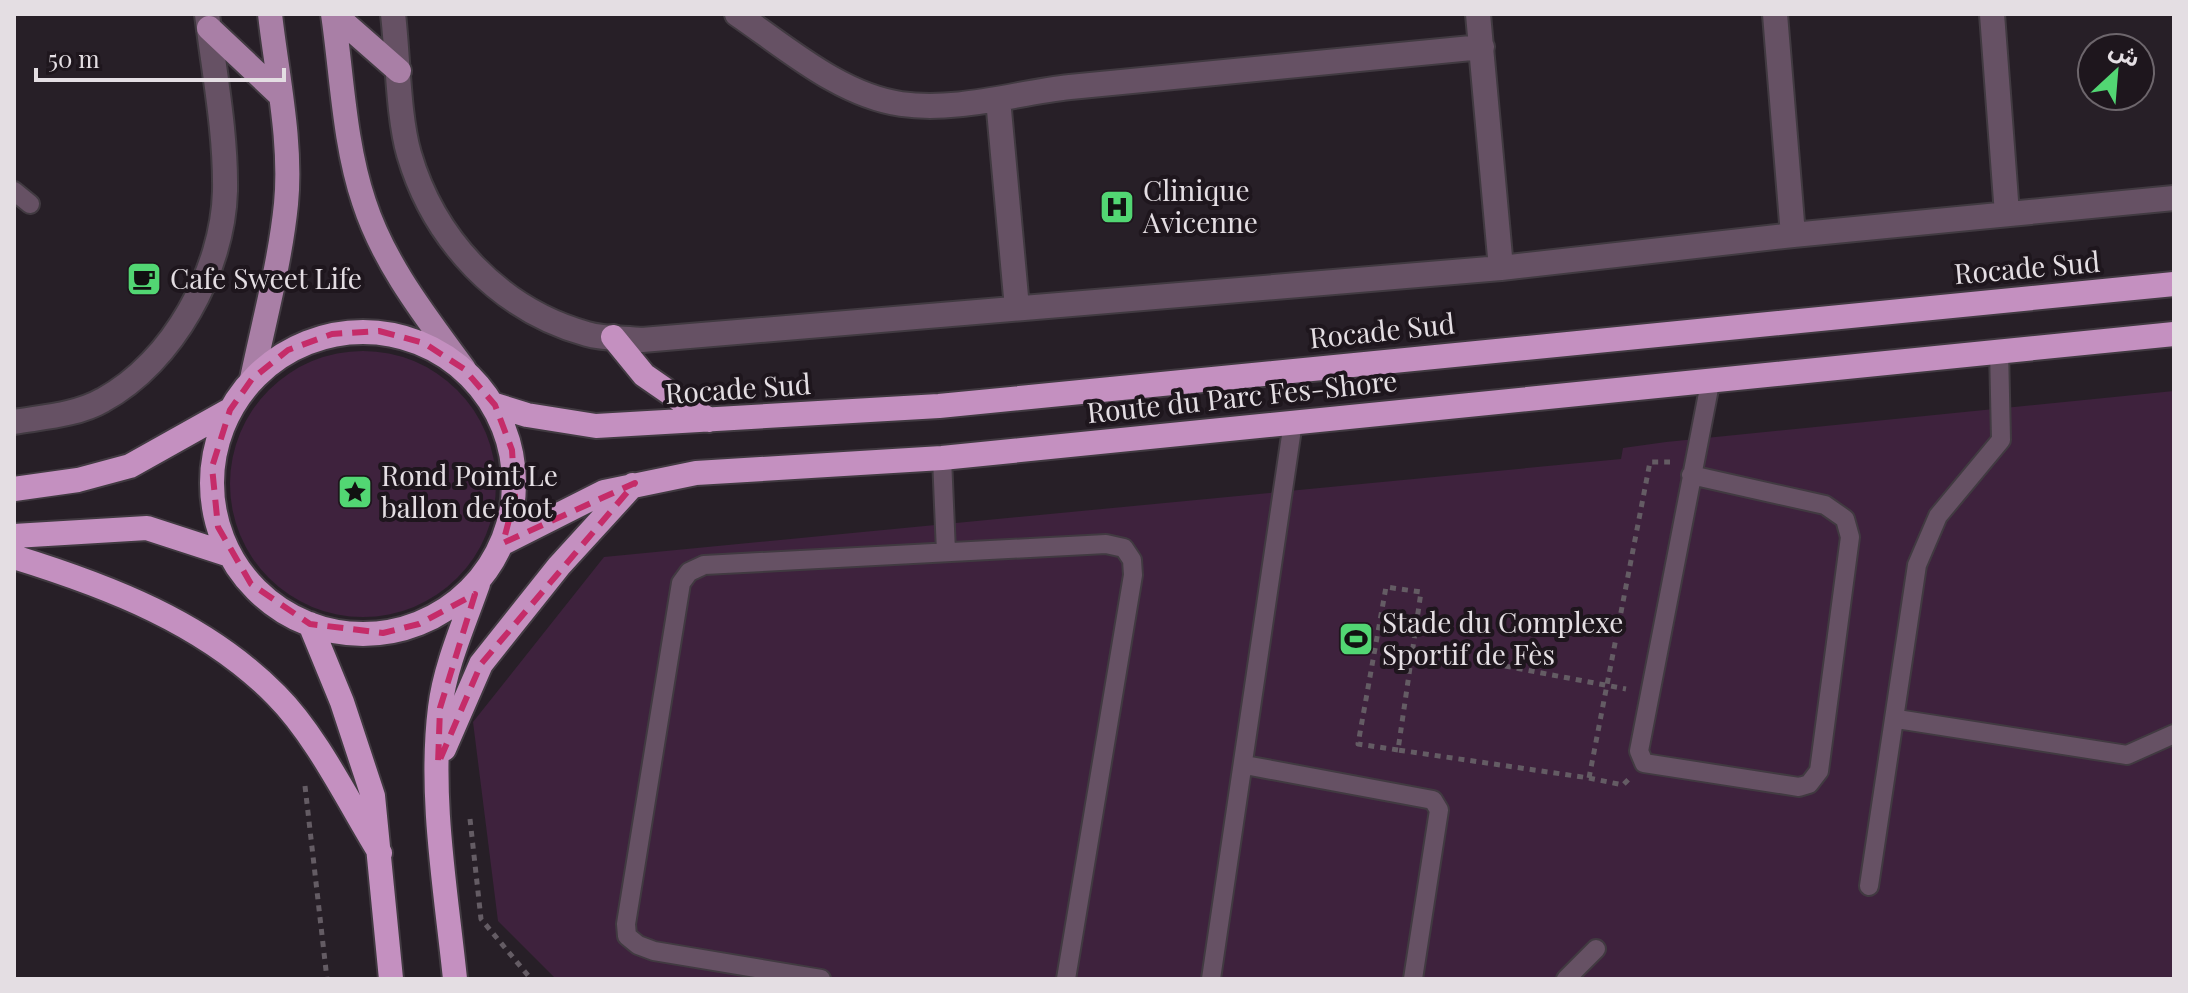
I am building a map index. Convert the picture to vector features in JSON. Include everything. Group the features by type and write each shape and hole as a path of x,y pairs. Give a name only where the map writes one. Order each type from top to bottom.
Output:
{"highway":[{"name":"Rocade Sud","path":"495,405 527,415 596,426 939,406 2174,284"},
{"path":"455,979 438,764 440,708 479,581 503,543 515,497 512,450 495,405 464,369 424,343 379,331 332,334 288,350 252,379 230,410 218,437 212,497 218,527 230,555 251,584 278,608 310,624 346,633 383,633 407,627 452,606 479,581"},
{"path":"1999,349 2174,334"},
{"path":"613,337 644,375 709,420"},
{"name":"Route du Parc Fes-Shore","path":"503,543 604,492 635,483 696,473 942,458 1999,349"},
{"path":"14,489 78,480 130,466 230,410"},
{"path":"438,764 481,664 559,566 635,483"},
{"path":"14,536 147,528 230,555"},
{"path":"14,557 90,581 151,607 245,668 276,695 298,721 380,853"},
{"path":"310,624 342,702 373,796 391,979"}],"main road":[{"path":"252,379 276,270 286,201 280,95 270,14"},
{"path":"334,14 399,71"},
{"path":"334,14 351,144 363,201 393,265 464,369"},
{"path":"208,21 280,95"}],"street":[{"path":"393,14 408,151 423,194 454,247 502,292 538,314 588,334 642,340 1501,268 1793,235 2174,198"},
{"path":"737,14 811,65 865,94 900,104 936,106 1059,89 1482,47"},
{"path":"1478,14 1501,268"},
{"path":"1775,14 1793,235"},
{"path":"1992,14 2007,214"},
{"path":"14,422 72,411 102,401 159,356 188,313 219,234 225,194 224,147 208,21"},
{"path":"998,99 1017,308"}],"lane":[{"path":"14,191 30,204"},
{"path":"1869,886 1897,719 1917,565 1938,516 2001,440 1999,349"},
{"path":"1692,470 1825,505 1845,519 1850,537 1819,771 1809,784 1799,787 1644,763 1639,751 1692,470 1711,378"},
{"path":"1211,979 1245,765 1280,489 1293,422"},
{"path":"942,458 946,552"},
{"path":"821,979 654,951 627,936 626,924 681,583 689,572 704,565 1106,544 1124,548 1132,560 1133,575 1066,979"},
{"path":"1897,719 2127,755 2174,734"},
{"path":"1245,765 1433,800 1439,810 1413,979"},
{"path":"1566,979 1596,949"}],"path":[{"path":"1589,778 1650,462 1692,470"},
{"path":"1398,750 1421,592 1386,587 1358,744 1623,785 1644,763"},
{"path":"1505,666 1650,695"},
{"path":"304,776 327,979"},
{"path":"469,808 481,919 531,979"}],"highlighted area":[{"path":"379,331 424,343 464,369 495,405 512,450 515,497 503,543 635,483 481,664 438,764 440,708 475,594 419,624 383,633 310,624 251,584 218,527 212,467 230,410 252,379 288,350 332,334"}],"shaded area":[{"path":"363,351 414,361 457,390 486,433 496,484 486,535 457,578 414,607 363,617 312,607 269,578 240,535 230,484 240,433 269,390 312,361"},
{"name":"Stade du Complexe Sportif de Fès","path":"2174,391 2174,979 556,979 498,921 473,722 604,557 1621,459 1623,448 1666,442"}],"place":[{"name":"Clinique Avicenne","path":"1117,207"},
{"name":"Cafe Sweet Life","path":"144,279"},
{"name":"Rond Point Le ballon de foot","path":"355,492"},
{"name":"Stade du Complexe Sportif de Fès","path":"1356,639"}]}
